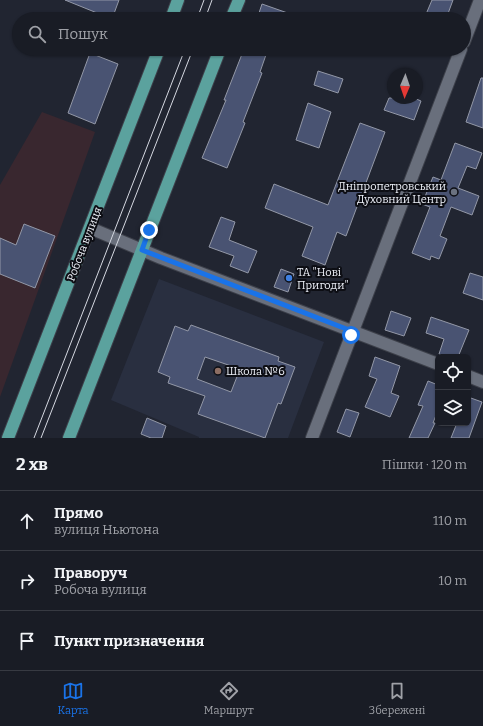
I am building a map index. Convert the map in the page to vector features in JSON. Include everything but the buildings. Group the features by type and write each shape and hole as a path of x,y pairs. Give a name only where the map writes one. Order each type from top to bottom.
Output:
{"main road":[{"path":"174,12 178,0"},
{"path":"234,12 239,0"},
{"name":"Робоча вулиця","path":"8,438 156,56"},
{"path":"69,438 217,56"}],"street":[{"path":"471,24 480,0"},
{"path":"312,438 458,56"},
{"path":"90,228 142,250 435,363"},
{"path":"471,377 483,382"}],"shaded area":[{"path":"42,112 95,132 0,397 0,185"},
{"name":"Школа №6","path":"159,279 324,342 288,438 199,438 111,400"}],"tram line":[{"path":"200,12 204,0"},
{"path":"208,12 212,0"},
{"path":"34,438 182,56"},
{"path":"41,438 190,56"}],"place":[{"name":"Дніпропетровський Духовний Центр","path":"454,192"},
{"name":"ТА \"Нові Пригоди\"","path":"289,278"},
{"name":"Школа №6","path":"218,371"}],"route":[{"path":"149,230 142,250 352,331 351,335"}]}
